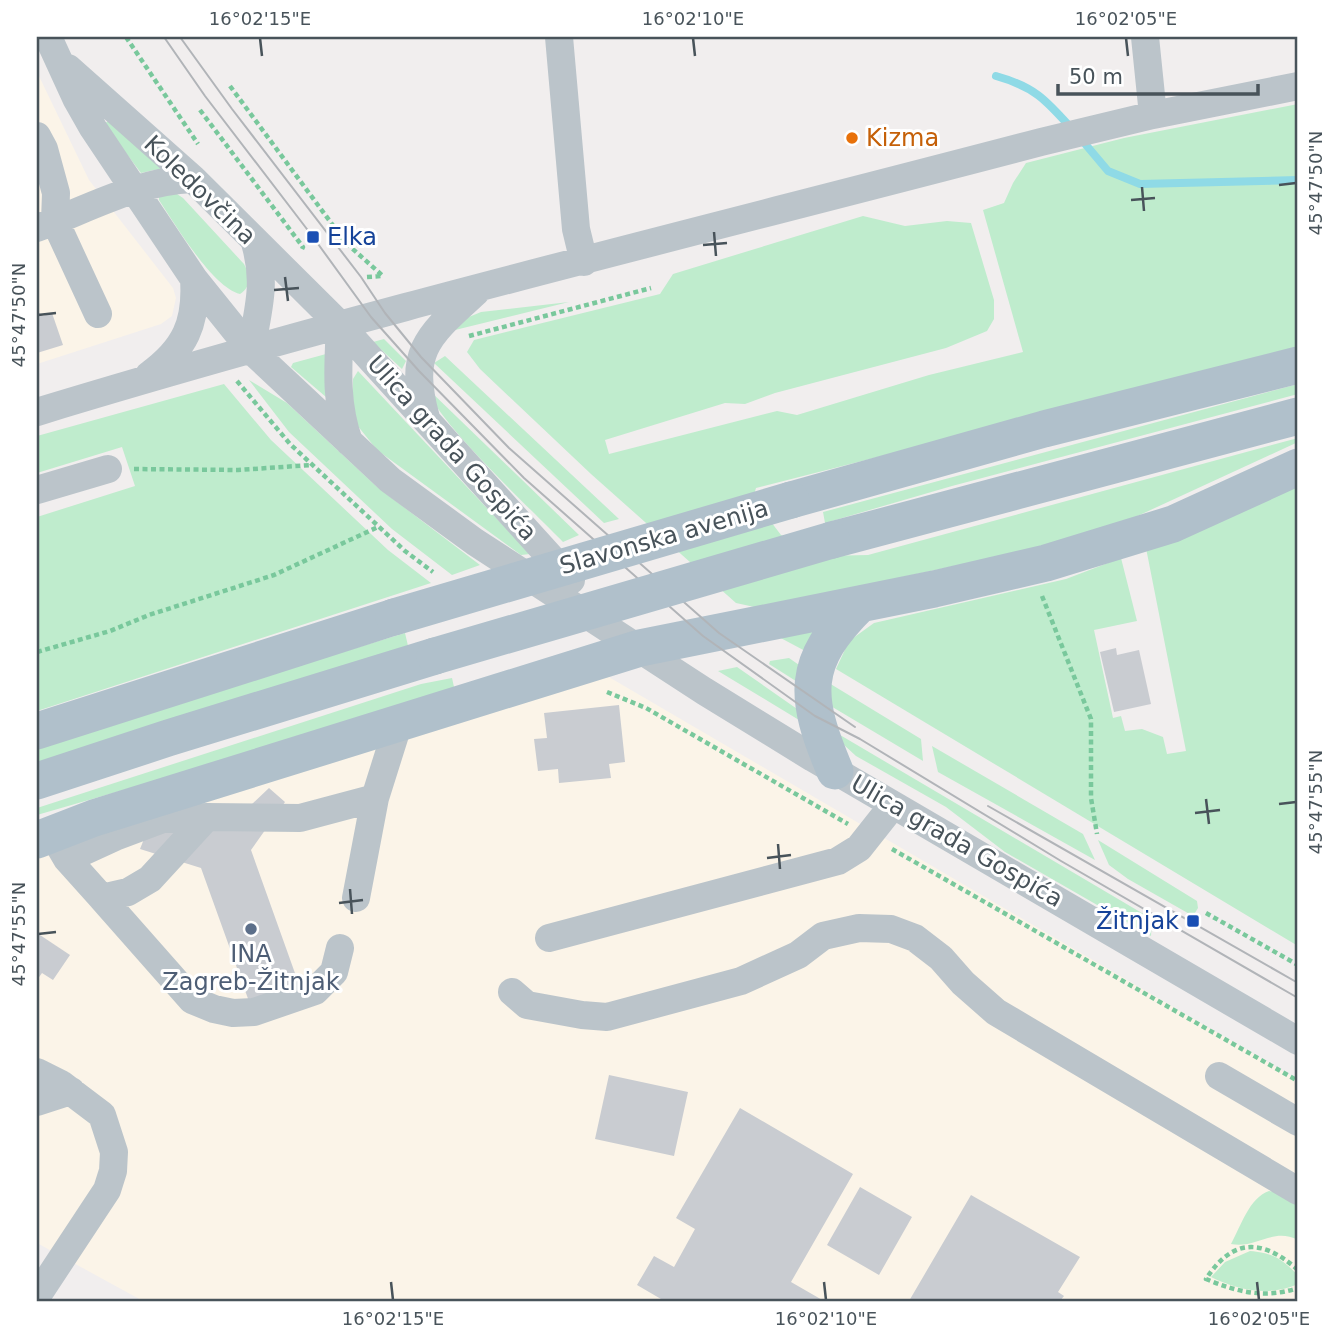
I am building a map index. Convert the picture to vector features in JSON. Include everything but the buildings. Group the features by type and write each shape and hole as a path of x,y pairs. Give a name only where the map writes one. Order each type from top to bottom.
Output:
{"main road":[{"name":"Slavonska avenija","path":"37,731 394,617 791,500 1044,429 1298,365"},
{"name":"Slavonska avenija","path":"37,781 435,656 832,540 1298,416"},
{"path":"52,845 94,818 398,725 630,642 860,604 1046,563 1173,524 1298,467"},
{"path":"835,771 815,716 811,698 812,679 826,643 837,626 860,604"}],"street":[{"path":"559,37 576,229 584,262"},
{"path":"1145,37 1153,115"},
{"name":"Koledovčina","path":"52,47 193,179 340,325"},
{"name":"Koledovčina","path":"52,47 81,108 133,190 194,279 251,350"},
{"path":"37,412 340,325 1041,142 1153,115 1298,86"},
{"path":"37,136 44,149 56,193 46,225 98,314"},
{"path":"46,225 133,190 170,180 193,179"},
{"path":"251,350 263,282 255,243"},
{"path":"142,380 170,360 187,334 195,302 194,279"},
{"path":"426,418 418,391 421,357 431,335 479,289"},
{"path":"340,325 338,400 349,442"},
{"name":"Ulica grada Gospića","path":"340,325 630,642"},
{"name":"Ulica grada Gospića","path":"251,350 390,480 475,542 704,691 835,771 1298,1041"},
{"path":"37,490 108,468"},
{"path":"356,898 375,798 398,725"},
{"path":"52,845 115,837 163,820 206,817 300,818 375,798"},
{"path":"549,937 838,861 859,848 893,805"},
{"path":"102,898 128,892 150,879 206,817"},
{"path":"52,845 191,1000 214,1009 233,1013 254,1012 315,991 334,972 340,948"},
{"path":"512,992 527,1004 607,1017 741,981 798,955 823,936 859,928 891,929 915,938 941,958 963,983 996,1012 1298,1191"},
{"path":"37,1072 71,1091 102,1115 114,1152 113,1171 107,1190 40,1296"},
{"path":"1219,1076 1298,1122"},
{"path":"37,1102 71,1091"}],"path":[{"path":"230,86 346,243 383,276 368,277"},
{"path":"200,110 303,247"},
{"path":"459,338 650,288"},
{"path":"234,377 290,444 378,527 436,575"},
{"path":"108,468 238,470 312,465"},
{"path":"37,652 110,631 149,615 274,575 378,527"},
{"path":"1042,595 1091,719 1091,798 1097,834"},
{"path":"600,689 646,708"},
{"path":"1206,913 1298,965"},
{"path":"1092,964 1298,1081"},
{"path":"1298,1270 1276,1252 1255,1247 1226,1255 1206,1279 1234,1290 1261,1294 1278,1293 1298,1287"}],"shaded area":[{"path":"37,72 89,180 173,288 176,298 172,316 161,324 37,364"},
{"path":"602,673 1298,1080 1298,1301 143,1301 37,1243 37,853"}],"green space":[{"path":"1298,104 1298,350 756,488 753,498 781,535 824,556 868,555 1298,438 1298,442 1131,519 1065,542 759,608 736,603 591,474 480,369 467,352 474,340 660,294 673,274 863,216 905,226 947,221 971,223 994,300 994,319 987,331 946,348 775,393 745,404 725,403 605,440 609,454 777,411 797,415 929,375 1023,352 983,210 1004,203 1026,163 1124,138"},
{"path":"111,119 168,169 141,173 104,124"},
{"path":"174,192 183,198 244,264 249,280 247,287 240,294 229,289 206,268 159,200 159,194"},
{"path":"569,302 451,331 464,319 481,312"},
{"path":"384,339 406,361 402,369 373,342"},
{"path":"326,354 326,397 291,367 293,363"},
{"path":"445,356 619,519 604,523 434,363"},
{"path":"358,371 530,554 521,555 377,450 357,425 352,401 353,379"},
{"path":"249,380 287,403 376,486 480,565 452,575 392,529 289,432"},
{"path":"224,384 271,440 388,550 431,583 37,711 37,517 135,486 122,447 37,473 37,436"},
{"path":"1298,384 1298,394 952,486 825,523 823,512"},
{"path":"428,389 579,535 563,542 466,443 434,403"},
{"path":"1298,477 1298,946 836,669 849,641 874,623 1066,579 1121,558 1137,621 1094,630 1113,718 1121,716 1125,731 1142,729 1163,737 1167,754 1186,751 1146,548"},
{"path":"813,630 816,632 807,652 777,636"},
{"path":"405,633 409,650 37,765 37,748"},
{"path":"789,658 802,667 799,683 769,664 770,661"},
{"path":"737,667 800,711 799,720 718,671"},
{"path":"452,678 454,687 448,696 37,815 37,808 421,684"},
{"path":"824,680 921,739 923,761 824,702"},
{"path":"835,732 1152,919 1151,936 1005,852 946,807 856,756"},
{"path":"932,746 1083,834 1095,860 938,772"},
{"path":"1098,840 1197,901 1198,908 1193,916 1128,879 1109,865"},
{"path":"1269,1191 1277,1192 1298,1204 1298,1240 1280,1236 1248,1244 1231,1244 1251,1206"},
{"path":"1250,1251 1265,1253 1282,1261 1298,1275 1298,1284 1265,1291 1243,1288 1211,1277 1225,1262"}],"waterway":[{"path":"996,76 1021,85 1039,96 1072,129"},
{"path":"1081,139 1108,171 1140,184 1298,180"}],"tram line":[{"path":"164,37 205,96 371,317 419,371 524,478 703,636 815,716 860,739 1061,861 1298,998"},
{"path":"180,37 361,277 385,313 421,357 509,448 719,633 855,727"},
{"path":"988,806 1298,983"}],"place":[{"name":"Kizma","path":"852,138"},
{"name":"Elka","path":"313,237"},
{"name":"Žitnjak","path":"1193,921"},
{"name":"INA Zagreb-Žitnjak","path":"251,929"}]}
